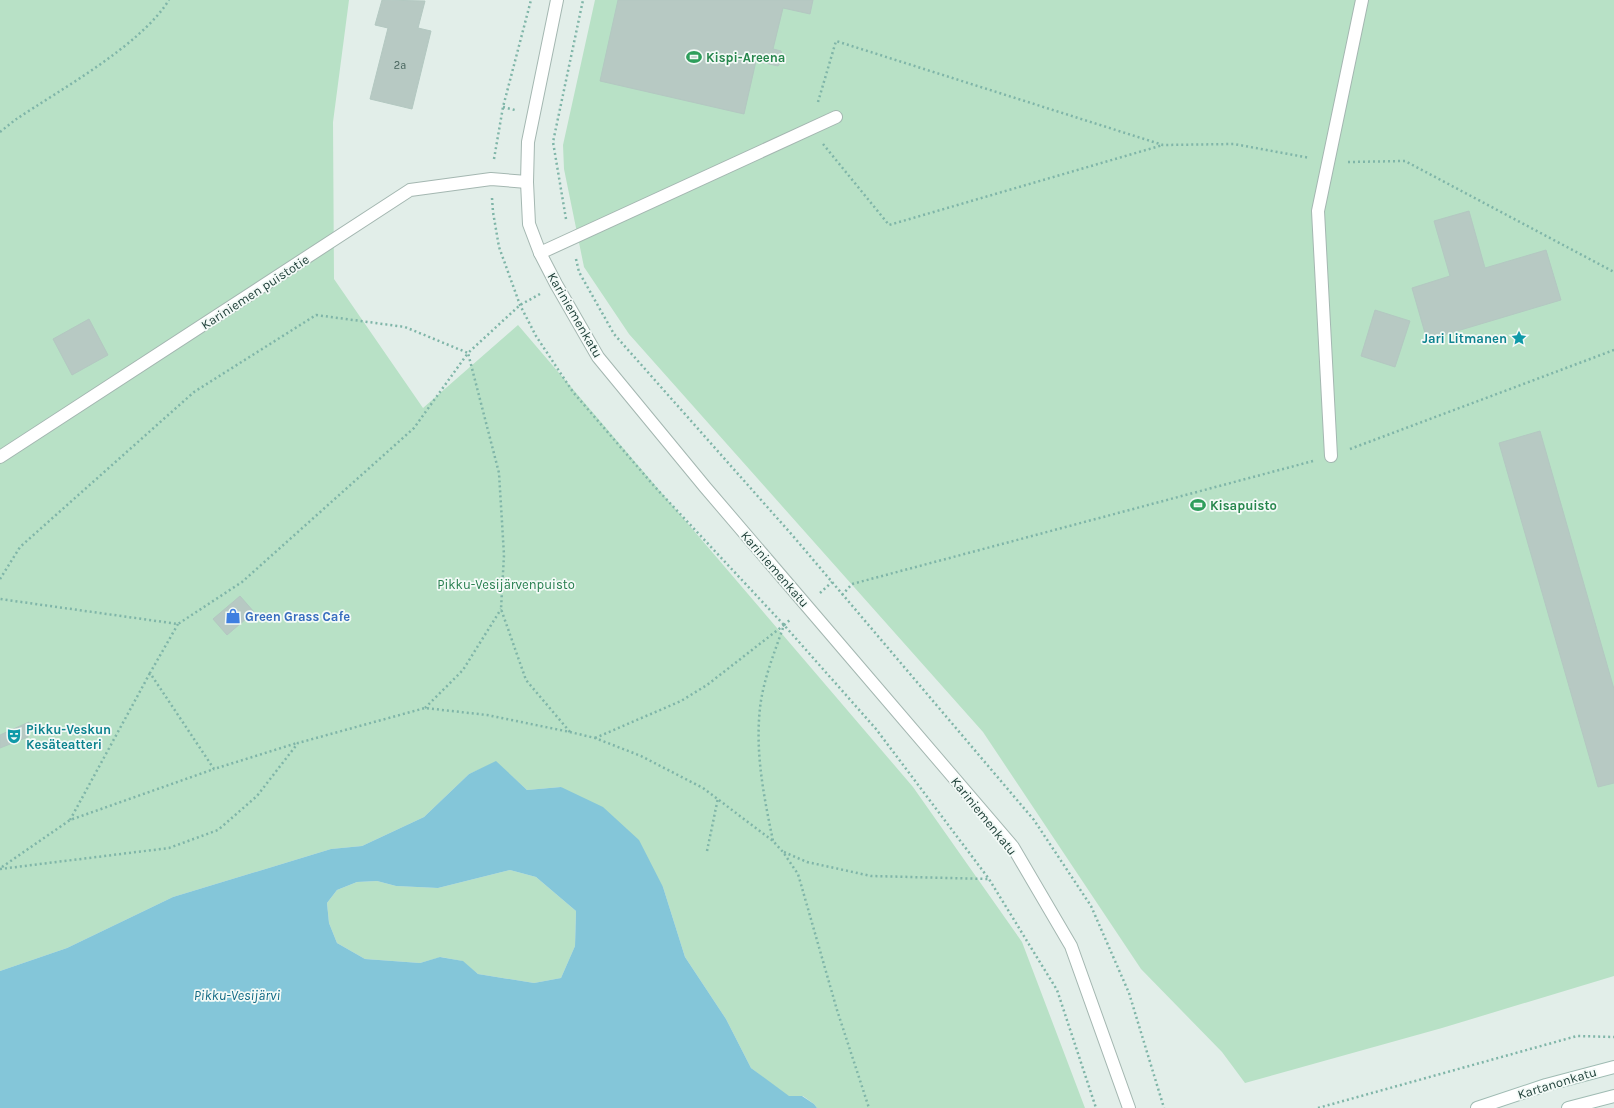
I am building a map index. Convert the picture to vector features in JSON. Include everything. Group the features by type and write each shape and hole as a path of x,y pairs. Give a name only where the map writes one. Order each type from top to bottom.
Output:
{"street":[{"name":"Kariniemenkatu","path":"557,0 528,142 527,182 529,224 540,253 598,357 705,487 1013,847 1071,946 1128,1108"},
{"path":"1331,456 1318,211 1362,0"},
{"path":"540,253 836,117"},
{"name":"Kariniemen puistotie","path":"0,457 410,190 491,179 527,182"},
{"name":"Kartanonkatu","path":"1477,1108 1490,1106 1546,1085 1614,1067"},
{"name":"Kartanonkatu","path":"1568,1108 1614,1096"}],"path":[{"path":"0,132 15,120 121,49 162,10 169,0"},
{"path":"583,0 553,142 570,240 579,272 614,334 697,426 842,595 852,584 1331,456 1614,350"},
{"path":"1163,146 836,41 811,128 889,225 1163,146 1234,144 1328,162 1404,161 1614,272"},
{"path":"70,820 178,624 242,582 414,428 468,353 520,305 579,272"},
{"path":"0,579 20,548 194,392 316,315 405,327 468,353"},
{"path":"468,353 499,473 504,555 501,609 526,680 570,732"},
{"path":"0,599 178,624"},
{"path":"425,708 463,670 501,609"},
{"path":"595,738 681,701 707,685 784,625 760,706 758,732 762,786 773,841"},
{"path":"150,673 214,769"},
{"path":"1,868 70,820 214,769 298,743 425,708 487,715 595,738 641,756 703,788 773,841 783,852 798,874 837,1010 869,1108"},
{"path":"1,868 168,848 218,830 257,796 298,743"},
{"path":"707,851 718,798"},
{"path":"783,852 807,862 871,876 989,879"},
{"path":"1318,1108 1577,1036 1614,1037"}],"green space":[{"name":"Pikku-Vesijärvenpuisto","path":"0,0 349,0 333,122 334,279 423,408 518,325 913,787 1022,942 1085,1108 817,1108 803,1096 789,1097 751,1068 726,1019 685,957 663,887 561,787 527,790 496,762 469,774 424,817 362,846 331,849 173,897 67,948 0,971"},
{"name":"Kisapuisto","path":"595,0 1614,0 1614,976 1442,1028 1245,1083 1222,1052 1141,969 983,732 629,334 584,267 564,169 563,145"},
{"path":"510,870 536,877 576,911 575,946 561,978 534,983 478,974 462,961 441,957 420,963 365,959 337,943 329,923 327,903 337,890 357,882 377,881 396,886 438,888"}],"water":[{"name":"Pikku-Vesijärvi","path":"496,761 527,790 561,787 603,807 639,840 663,887 685,957 726,1019 751,1068 789,1096 802,1096 814,1104 817,1108 0,1108 0,971 67,948 173,897 331,849 362,846 424,817 469,774","holes":["510,870 536,877 576,911 575,946 561,978 534,983 478,974 463,961 440,957 420,963 365,959 337,943 329,923 327,903 337,890 357,882 377,881 396,886 438,888"]}],"building":[{"path":"382,0 425,1 418,28 431,31 412,109 370,99 388,28 375,25"},
{"name":"Kispi-Areena","path":"618,0 813,0 810,14 783,8 773,49 781,51 783,59 778,66 756,61 744,114 600,81"},
{"path":"1469,211 1485,268 1546,250 1561,300 1427,340 1412,288 1450,276 1434,221"},
{"path":"1375,310 1410,321 1395,367 1361,356"},
{"path":"89,319 108,355 72,375 53,339"},
{"path":"1540,431 1614,689 1614,783 1598,787 1499,443"},
{"name":"Green Grass Cafe","path":"240,596 254,612 227,635 213,619"},
{"name":"Pikku-Veskun Kesäteatteri","path":"29,722 28,737 0,748 0,735"}],"place":[{"name":"Kispi-Areena","path":"694,57"},
{"name":"Jari Litmanen","path":"1519,338"},
{"name":"Kisapuisto","path":"1198,505"},
{"name":"Green Grass Cafe","path":"233,616"},
{"name":"Pikku-Veskun Kesäteatteri","path":"14,736"}]}
